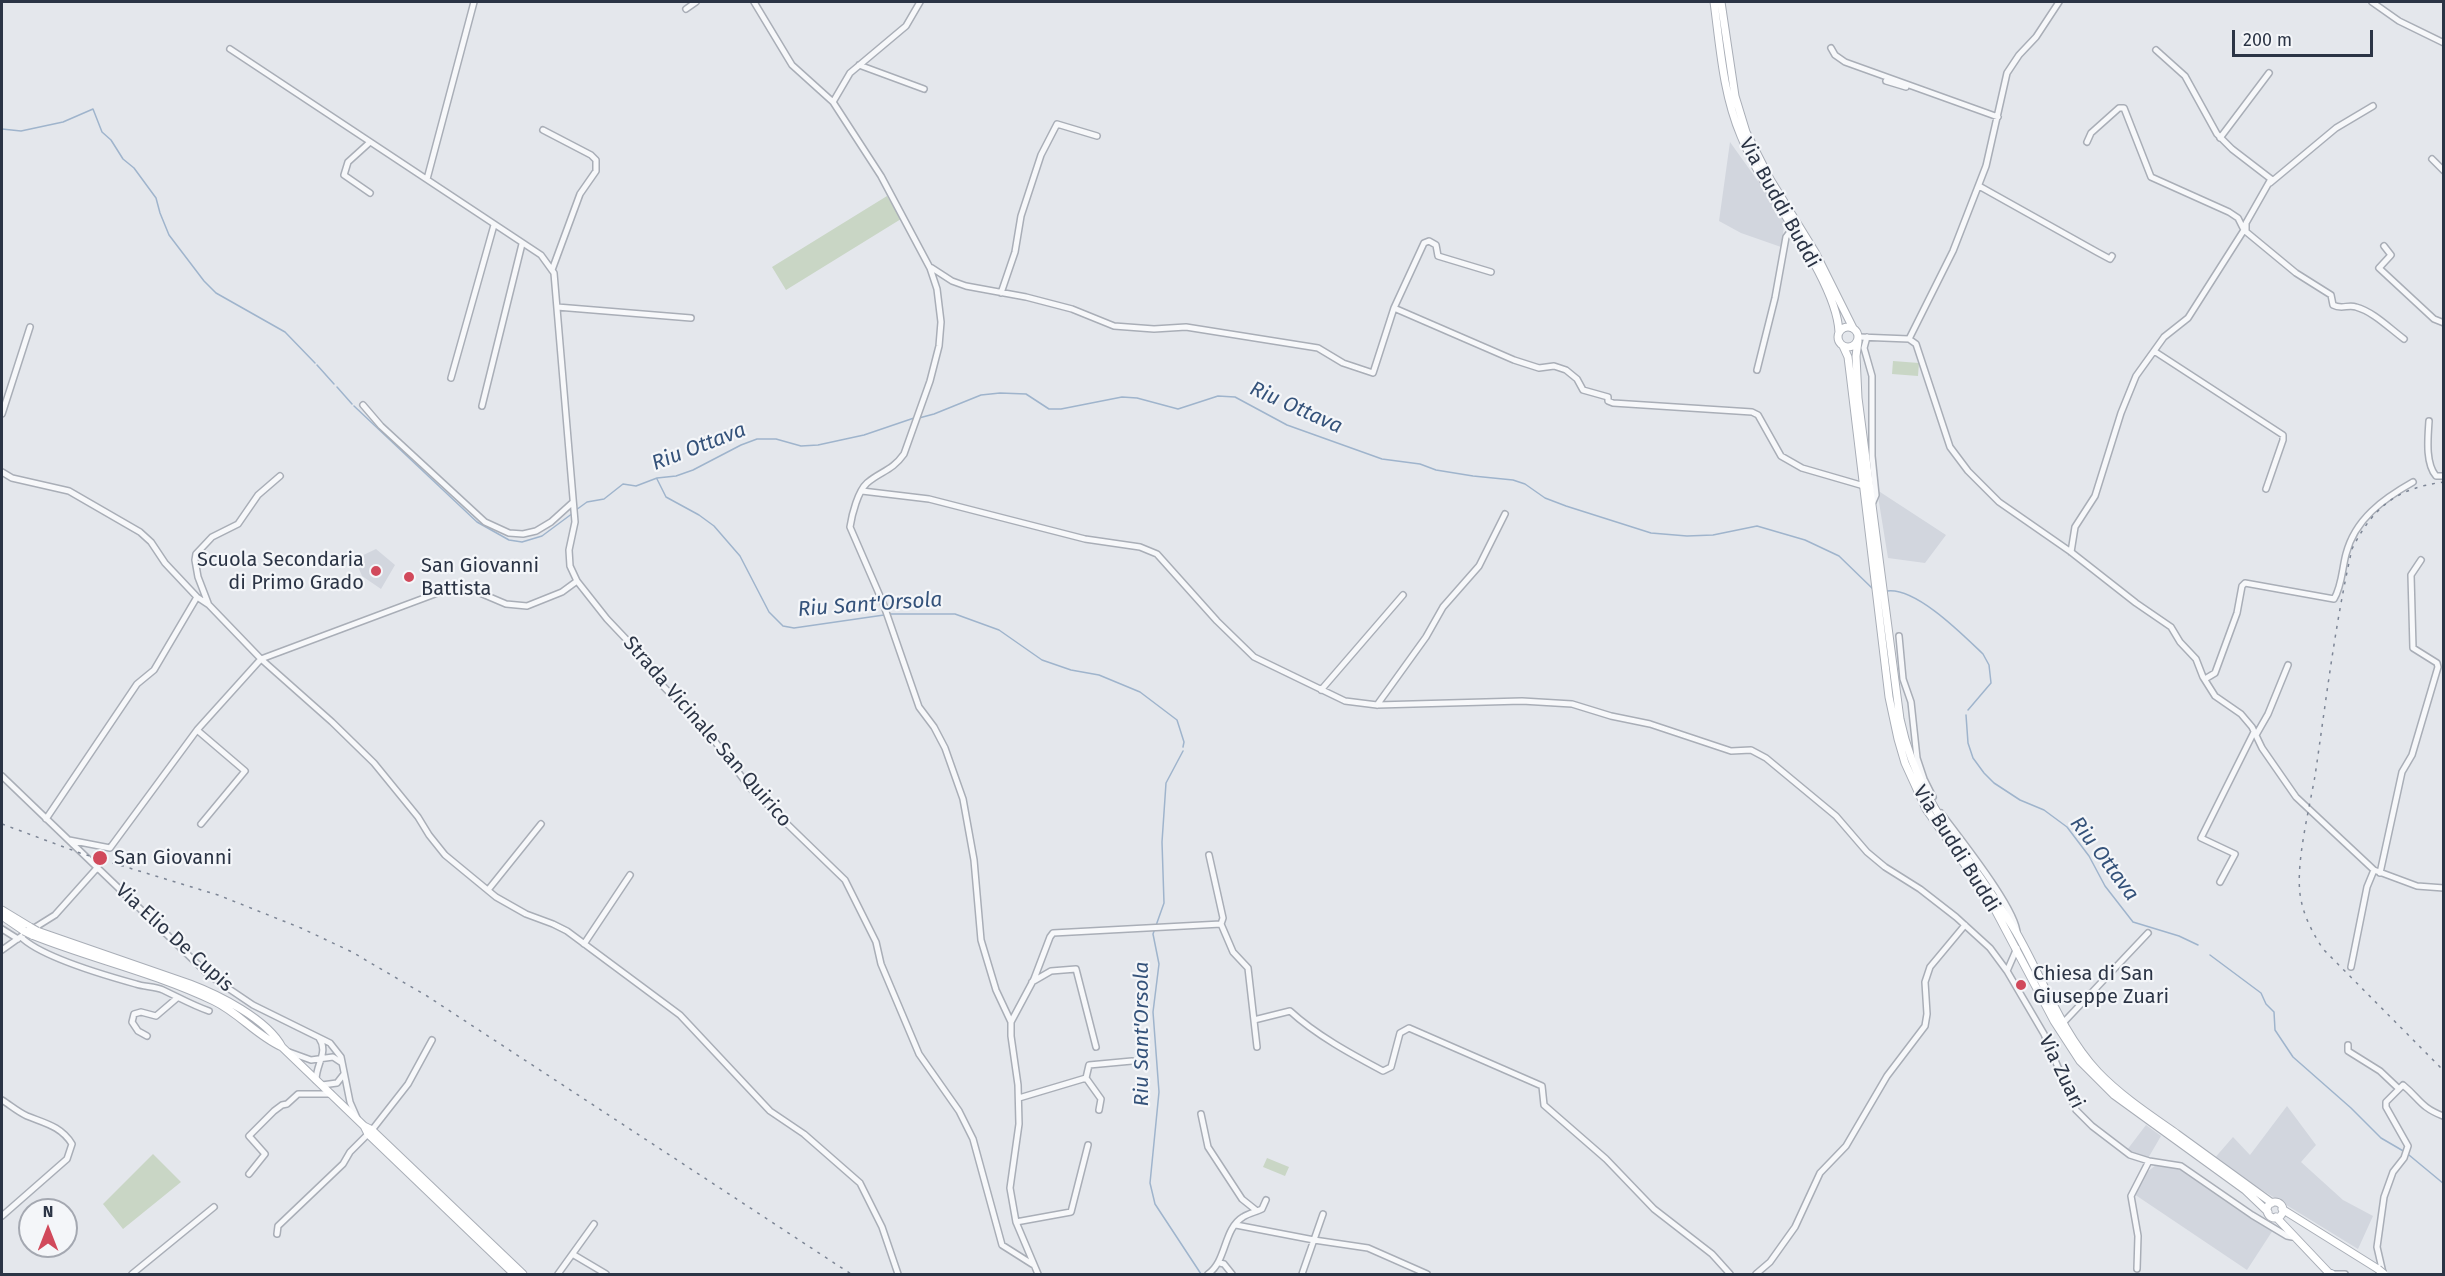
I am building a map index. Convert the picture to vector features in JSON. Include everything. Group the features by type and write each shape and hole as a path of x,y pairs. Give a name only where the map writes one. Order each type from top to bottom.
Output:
{"main road":[{"name":"Via Buddi Buddi","path":"1714,2 1729,97 1740,134 1764,183 1810,255 1832,303 1839,332"},
{"name":"Via Buddi Buddi","path":"1721,2 1735,96 1746,132 1770,179 1815,252 1853,328"},
{"path":"1847,327 1853,328 1861,338 1850,347 1843,346 1838,340 1839,332 1847,327"},
{"name":"Via Buddi Buddi","path":"1861,338 1856,378 1873,502 1889,697 1905,763 1926,809 1991,902 2080,1061 2108,1089 2245,1190 2268,1212"},
{"name":"Via Buddi Buddi","path":"1843,346 1848,357 1864,486 1880,583"},
{"name":"Via Buddi Buddi","path":"1882,601 1903,733 1915,771 1936,813 2018,931 2060,1024 2113,1086 2272,1203"},
{"path":"2,910 27,933"},
{"path":"2,916 27,933 202,995 239,1015 285,1049 514,1275"},
{"path":"370,1132 523,1275"},
{"path":"2331,1274 2292,1237 2276,1217 2271,1216 2268,1208 2272,1203 2279,1203 2282,1209 2382,1273"},
{"path":"2276,1217 2282,1214 2282,1209"}],"street":[{"path":"427,179 474,2"},
{"path":"686,9 696,2"},
{"path":"754,2 792,65 833,102 881,176 930,268 937,289 941,322 937,355 904,454 899,462 866,483 852,516 850,527 883,603 919,707 934,727 945,748 963,799 974,860 981,940 996,990 1011,1023 1019,1098 1019,1124 1010,1188 1017,1222 1038,1275"},
{"path":"833,102 843,81 906,26 920,2"},
{"path":"1910,339 1946,266 1979,186 1994,141 2007,73 2019,55 2036,37 2059,2"},
{"path":"2372,2 2399,21 2444,43"},
{"path":"1831,48 1835,55 1845,62 1998,118"},
{"path":"230,49 541,255 552,270"},
{"path":"2156,50 2185,76 2220,138 2253,167 2269,176 2270,183"},
{"path":"859,65 924,89"},
{"path":"2220,138 2269,73"},
{"path":"1886,81 1998,118"},
{"path":"2071,552 2075,527 2095,496 2136,376 2164,337 2188,318 2245,230 2246,223 2270,183 2336,128 2373,106"},
{"path":"2086,142 2091,133 2119,108 2124,108 2151,177 2229,212 2238,218 2245,230 2296,273 2331,295 2333,305 2341,309 2356,307 2375,317 2404,339"},
{"path":"1001,293 1015,252 1021,216 1038,165 1058,124 1097,136"},
{"path":"543,130 591,155 596,160 596,171 580,194 552,270"},
{"path":"369,143 348,162 344,175 370,193"},
{"path":"2432,159 2444,171"},
{"path":"1979,186 2110,259 2112,256"},
{"path":"451,378 494,225"},
{"path":"1757,370 1775,298 1786,237 1792,228"},
{"path":"930,268 959,284 1072,309 1114,326 1154,330 1186,327 1318,348 1343,363 1373,373 1394,308 1424,243 1430,241 1436,245 1438,256 1491,272"},
{"path":"482,406 522,244"},
{"path":"2384,246 2391,255 2379,268 2434,319 2444,323"},
{"name":"Strada Vicinale San Quirico","path":"552,270 573,509 569,550 570,566 577,581 607,620 644,657 658,681 708,731 751,789 845,880 876,942 881,964 919,1054 959,1111 973,1139 1002,1245 1032,1264"},
{"path":"557,307 691,318"},
{"path":"1394,308 1514,360 1539,368 1554,366 1566,370 1577,379 1583,390 1608,397 1608,401 1613,403 1752,412 1758,415 1782,456 1802,468 1864,486"},
{"path":"2,414 30,327"},
{"path":"1873,502 1876,495 1872,437 1872,376 1861,338 1910,339 1916,345 1950,447 1968,471 1999,502 2071,552 2136,603 2171,627 2180,642 2196,659 2215,696 2241,714 2296,797 2377,871 2417,886 2444,888"},
{"path":"2154,351 2283,435 2266,489"},
{"path":"363,405 381,426 485,522 509,533 523,534 536,531 573,509"},
{"path":"2428,421 2427,439 2432,470 2436,476 2444,476"},
{"path":"1863,432 1872,437"},
{"path":"2,472 12,478 69,490 112,514 151,542 165,562 196,597 209,605 261,659 368,757 418,817 445,855 488,890 526,914 567,931 680,1015 770,1111 804,1134 860,1184 882,1227 898,1275"},
{"path":"209,605 198,577 196,554 212,537 238,524 258,495 280,476"},
{"path":"2205,679 2216,673 2237,613 2242,586 2245,583 2334,599 2346,552 2357,526 2386,496 2413,482"},
{"name":"Via Zuari","path":"862,491 929,499 1085,539 1140,547 1157,554 1217,621 1254,657 1345,701 1377,705 1522,701 1572,704 1611,716 1650,724 1731,750 1751,750 1766,759 1836,816 1868,852 1885,867 1920,889 1990,948 2007,971 2044,1034 2076,1110 2130,1155 2181,1166 2252,1215 2292,1237"},
{"path":"1377,705 1426,638 1443,607 1479,566 1505,514"},
{"path":"2351,968 2367,887 2377,871 2402,772 2412,755 2438,667 2437,663 2413,648 2411,575 2421,560"},
{"path":"69,840 110,848 197,730 261,659 443,591 466,587 506,604 527,606 562,592 577,581"},
{"path":"1321,690 1402,596"},
{"path":"46,819 137,684 154,670 196,597"},
{"path":"1899,636 1903,679 1911,702 1915,746 1924,779 1939,810 1987,876 2018,931"},
{"path":"2220,882 2235,854 2201,838 2255,734 2268,714 2288,665"},
{"path":"197,730 245,771 201,824"},
{"path":"1903,733 1915,746"},
{"name":"Via Elio De Cupis","path":"2,776 210,976 253,1005 330,1043 341,1057 343,1064"},
{"path":"488,890 541,824"},
{"path":"1209,855 1223,918 1221,924 1233,952 1248,968 1257,1047"},
{"path":"2,950 54,915 97,868"},
{"path":"584,944 630,875"},
{"path":"1011,1023 1053,933 1221,924"},
{"path":"1756,1275 1770,1262 1795,1227 1820,1173 1846,1146 1887,1076 1925,1026 1927,1014 1925,982 1930,967 1965,925"},
{"path":"2,929 27,933"},
{"path":"27,933 28,944 135,984 163,990 209,1011"},
{"path":"2044,1034 2060,1024 2148,933"},
{"path":"2007,971 2017,948"},
{"path":"1032,982 1051,971 1076,969 1096,1047"},
{"path":"147,1036 132,1022 134,1014 141,1012 156,1016 177,998"},
{"path":"1254,1020 1290,1011 1315,1031 1383,1071 1390,1067 1401,1033 1408,1028 1542,1086 1544,1105 1606,1159 1654,1209 1712,1254 1730,1275"},
{"path":"316,1035 324,1048 322,1060 317,1066 319,1082 337,1083 344,1074"},
{"path":"278,1234 278,1226 343,1164 350,1152 370,1132 408,1084 432,1040"},
{"path":"2348,1045 2348,1051 2380,1071 2398,1088"},
{"path":"285,1049 311,1060 333,1057 343,1064 350,1102 357,1119"},
{"path":"1099,1110 1101,1100 1086,1078 1089,1065 1132,1060"},
{"path":"1019,1098 1086,1078"},
{"path":"2382,1273 2377,1247 2384,1197 2392,1172 2404,1158 2408,1146 2386,1107 2386,1102 2398,1088 2405,1085 2423,1107 2443,1116"},
{"path":"249,1174 265,1154 249,1136 274,1111 287,1104 298,1094 331,1094"},
{"path":"2,1100 25,1115 53,1126 67,1135 72,1144 67,1159 2,1216"},
{"path":"1201,1114 1208,1147 1242,1199 1257,1211"},
{"path":"1017,1222 1071,1212 1088,1145"},
{"path":"2137,1269 2138,1236 2131,1196 2150,1161"},
{"path":"1210,1273 1220,1263 1236,1225 1242,1217 1262,1209 1266,1200"},
{"path":"132,1275 214,1207"},
{"path":"1302,1275 1323,1214"},
{"path":"561,1274 594,1224"},
{"path":"1236,1225 1368,1248 1427,1275"},
{"path":"574,1255 606,1275"},
{"path":"1220,1263 1224,1264 1232,1275"},
{"path":"2331,1274 2345,1275"}],"shaded area":[{"path":"1730,142 1785,219 1781,247 1741,233 1719,221"},
{"path":"1877,490 1946,535 1925,563 1888,558"},
{"name":"Scuola Secondaria di Primo Grado","path":"376,549 395,565 381,589 362,576 355,559"},
{"path":"2287,1106 2316,1145 2301,1162 2343,1200 2373,1216 2358,1249 2213,1160 2233,1137 2250,1155"},
{"path":"2146,1125 2161,1136 2147,1160 2127,1150"},
{"path":"2156,1165 2188,1171 2273,1230 2247,1270 2134,1194 2147,1172"}],"green space":[{"path":"887,196 901,219 786,290 772,267"},
{"path":"1893,361 1919,363 1918,376 1892,374"},
{"path":"153,1154 181,1182 123,1229 103,1204"},
{"path":"1267,1158 1289,1167 1285,1176 1263,1167"}],"waterway":[{"name":"Riu Ottava","path":"2,129 21,131 63,122 93,109 102,132 111,140 123,159 134,168 156,198 169,235 204,281 216,293 285,332 315,363"},
{"name":"Riu Ottava","path":"317,365 334,384"},
{"name":"Riu Ottava","path":"337,387 352,404"},
{"name":"Riu Ottava","path":"919,418 981,395 1000,393 1026,394 1049,409 1061,409 1122,397 1137,398 1178,409 1218,396 1235,397 1287,425 1382,459 1420,464 1436,470 1473,476 1513,480 1525,484 1545,498 1651,533 1687,536 1713,535 1757,526 1805,540 1839,556 1874,590"},
{"name":"Riu Ottava","path":"354,406 477,522 509,540 522,542 542,536 573,513"},
{"name":"Riu Ottava","path":"576,510 587,502 604,499 623,484 636,486 657,478 676,476 757,439 776,439 801,446 818,445 864,435 914,418"},
{"name":"Riu Sant'Orsola","path":"657,479 666,497 714,526 740,556 769,612 783,626 794,628 884,615"},
{"name":"Riu Ottava","path":"1887,591 1911,596 1925,604 1983,654 1989,665 1991,683 1968,710"},
{"name":"Riu Sant'Orsola","path":"888,614 955,614 999,630 1042,660 1071,670 1099,675 1140,692 1177,720 1184,742 1183,747"},
{"name":"Riu Ottava","path":"1966,715 1968,743 1973,758 1984,773 1994,783 2020,800 2044,810 2067,827 2089,856 2105,886 2133,922 2179,936 2198,945"},
{"name":"Riu Sant'Orsola","path":"1183,751 1166,783 1162,842 1164,903 1153,934 1159,964 1153,1012 1159,1092 1150,1183 1155,1204 1201,1274"},
{"name":"Riu Ottava","path":"2210,955 2261,993 2266,1004 2274,1012 2275,1030 2293,1057 2381,1138 2405,1152"},
{"name":"Riu Ottava","path":"2409,1155 2444,1184"}],"railway":[{"path":"2444,482 2413,489 2388,502 2369,522 2352,549 2301,852 2299,881 2301,902 2312,930 2323,949 2444,1071"},
{"path":"2,824 80,853 218,895 301,928 352,952 427,996 851,1274"}],"place":[{"name":"Scuola Secondaria di Primo Grado","path":"376,571"},
{"name":"San Giovanni Battista","path":"409,577"},
{"name":"San Giovanni","path":"100,858"},
{"name":"Chiesa di San Giuseppe Zuari","path":"2021,985"}]}
